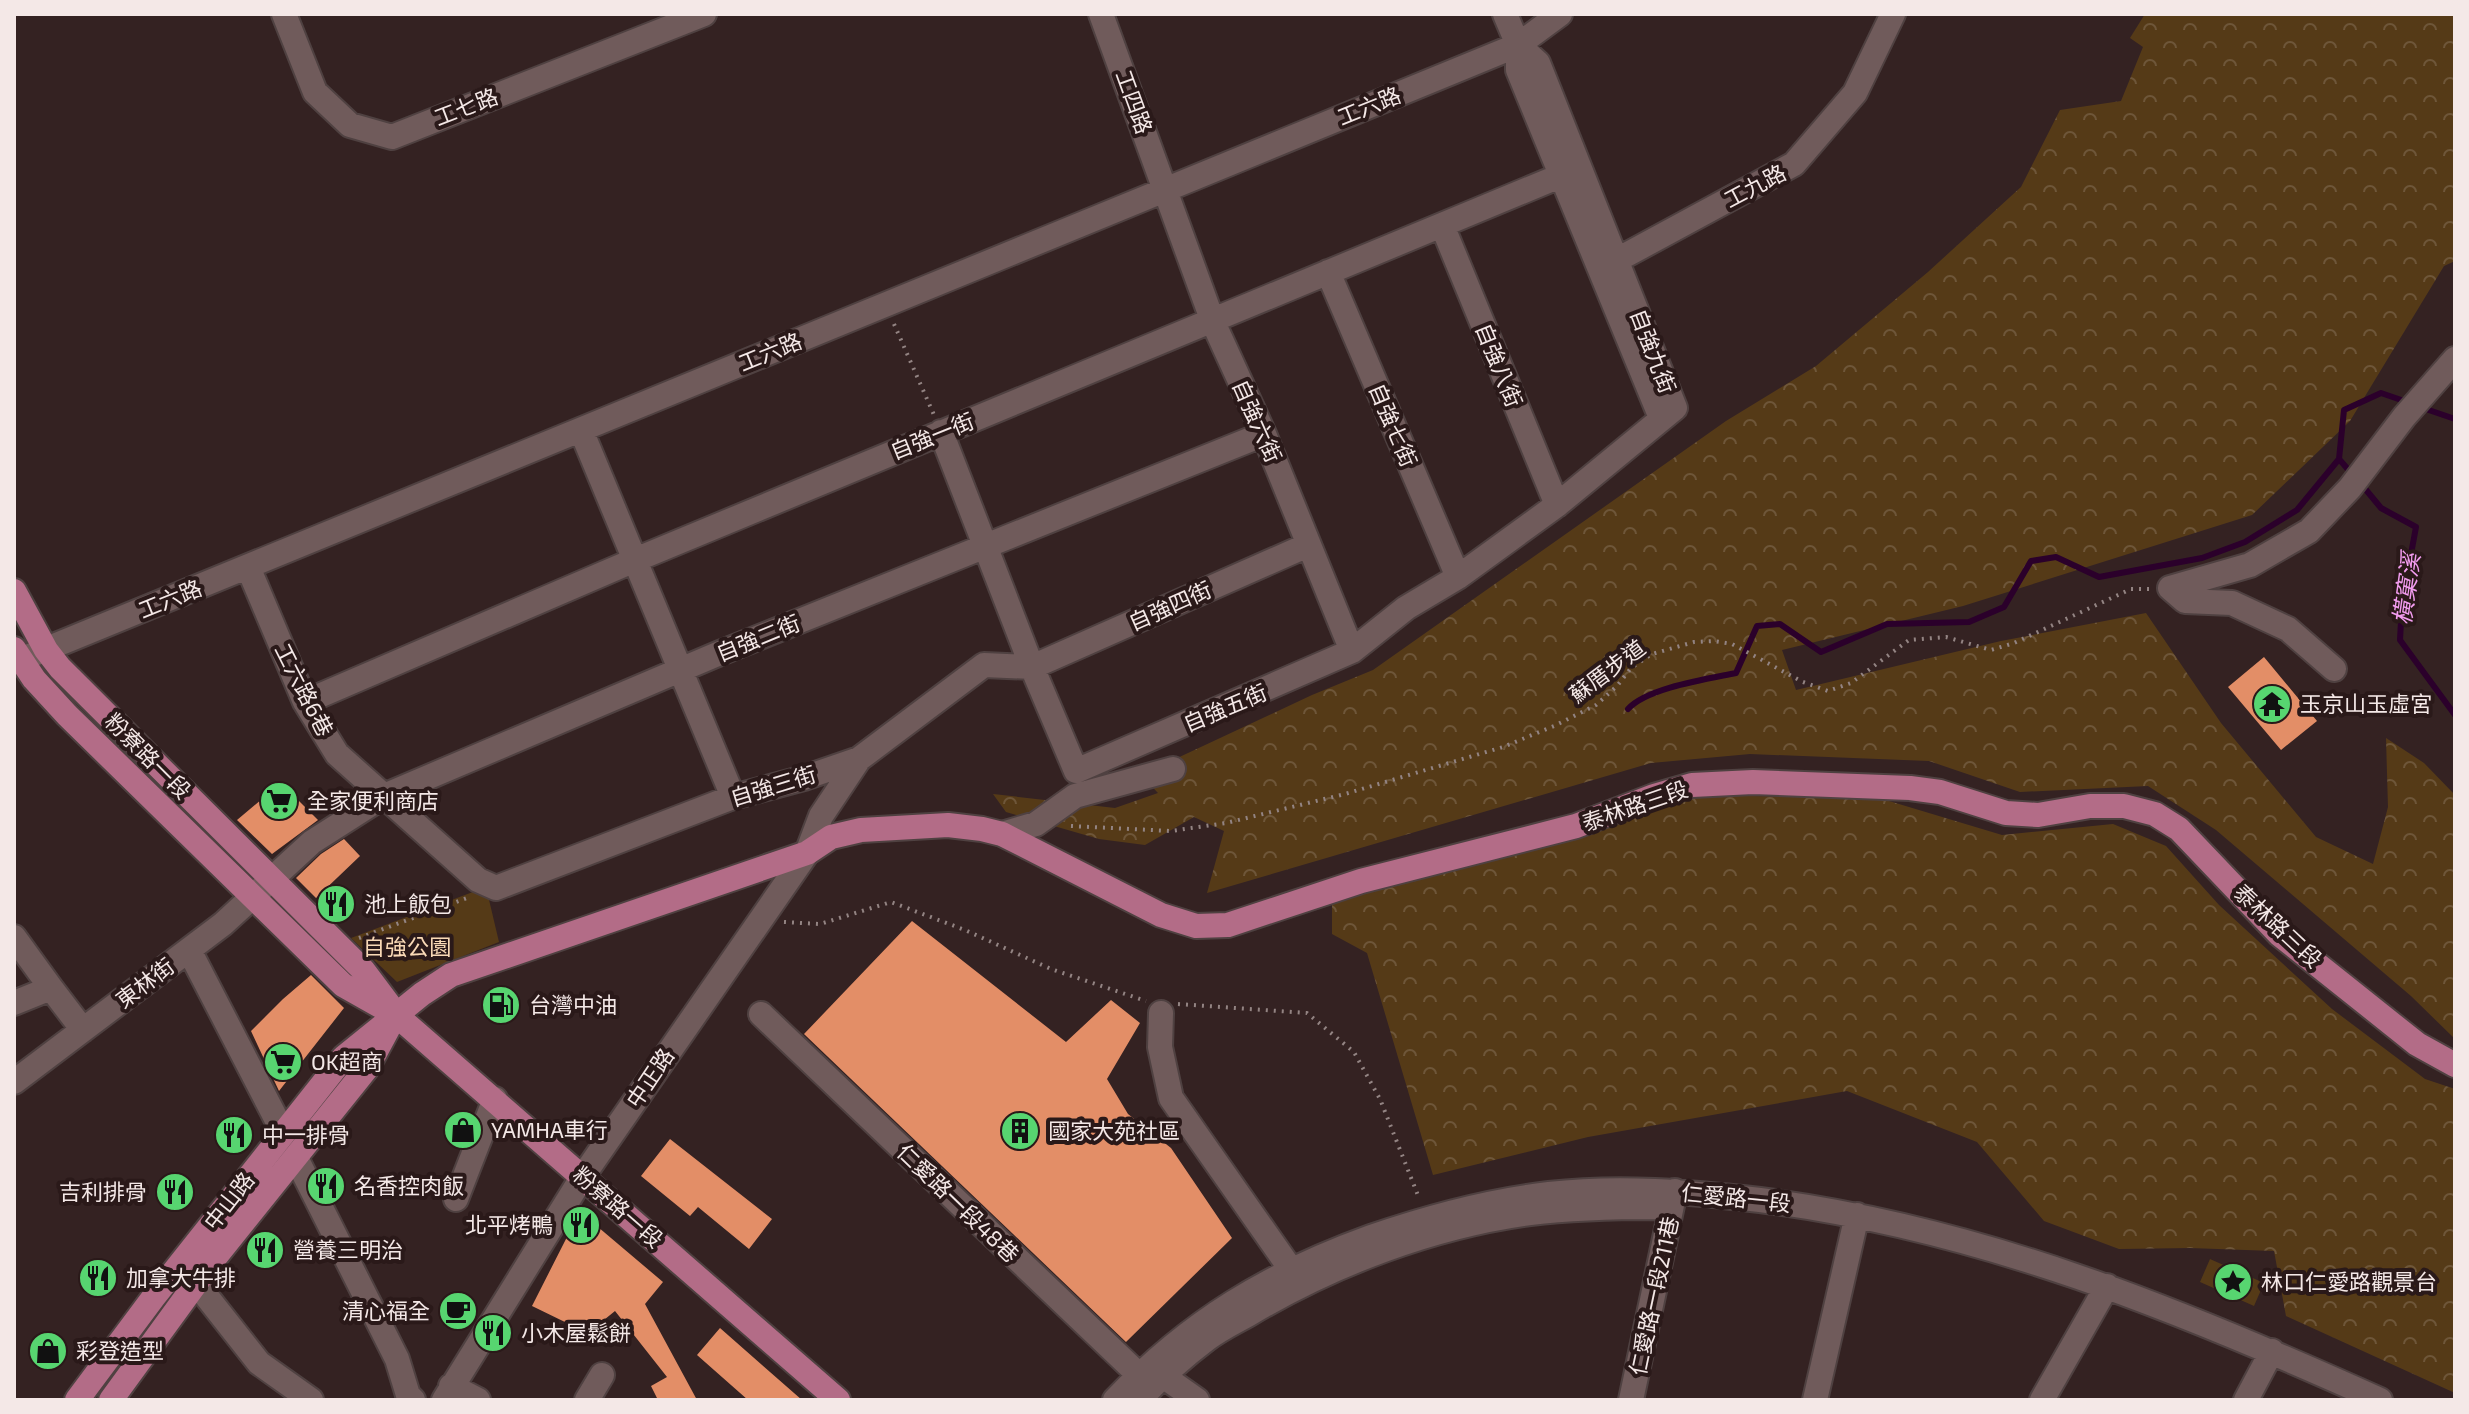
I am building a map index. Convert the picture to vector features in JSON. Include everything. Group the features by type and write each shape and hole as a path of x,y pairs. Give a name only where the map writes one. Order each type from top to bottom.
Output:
{"main road":[{"name":"粉寮路一段","path":"14,591 46,650 85,695 363,970 396,1015"},
{"name":"粉寮路一段","path":"18,655 34,679 67,715 343,985 396,1015 838,1400"},
{"name":"泰林路三段","path":"807,853 831,837 861,830 948,825 1002,834 1161,915 1196,926 1217,926 1251,918 1361,881 1576,826 1692,785 1753,782 1910,788 1940,792 2006,813 2038,815 2090,806 2124,806 2155,814 2179,829 2279,934 2417,1044 2455,1065"},
{"name":"中山路","path":"77,1400 344,1057 422,994 451,975 807,853"},
{"name":"中山路","path":"111,1400 196,1283 367,1068 396,1015"}],"street":[{"name":"工七路","path":"284,14 315,92 350,125 392,137 704,14"},
{"name":"工四路","path":"1101,14 1167,189"},
{"path":"1505,14 1518,45"},
{"name":"工六路","path":"18,655 46,650 1518,45 1560,14"},
{"name":"工九路","path":"1608,265 1794,164 1855,93 1893,14"},
{"name":"自強九街","path":"1518,45 1518,70 1560,176 1608,265"},
{"name":"自強九街","path":"1518,45 1538,63 1661,418"},
{"name":"自強一街","path":"305,702 635,560 1560,176"},
{"name":"自強六街","path":"1167,189 1213,322 1264,434 1352,651"},
{"name":"自強八街","path":"1442,225 1557,505"},
{"name":"自強七街","path":"1328,272 1458,577"},
{"path":"2170,588 2250,565 2309,531 2354,482 2404,417 2455,359"},
{"name":"自強五街","path":"941,432 1032,667 1076,771 1352,651 1406,608 1458,577 1557,505 1661,418"},
{"path":"581,430 733,797"},
{"name":"自強二街","path":"271,878 312,842 384,796 680,670 1264,434"},
{"name":"自強四街","path":"1032,667 1308,545"},
{"name":"工六路6巷","path":"248,567 305,702 337,754 478,880 496,888"},
{"path":"2170,588 2185,601 2232,603 2288,629 2334,669"},
{"name":"自強三街","path":"496,888 733,797 859,759 984,665 1032,667"},
{"name":"中正路","path":"447,1393 583,1176 807,853 821,816 859,759"},
{"path":"1002,834 1036,824 1075,796 1173,769"},
{"name":"東林街","path":"14,1082 223,924 271,878"},
{"path":"14,937 83,1030"},
{"path":"189,950 283,1132"},
{"path":"14,1003 51,988"},
{"path":"1162,1008 1160,1047 1171,1098 1292,1271"},
{"name":"仁愛路一段48巷","path":"761,1014 1151,1376 1197,1400"},
{"path":"456,1199 495,1099"},
{"path":"296,1158 397,1359 408,1395 413,1400"},
{"name":"仁愛路一段","path":"1139,1400 1151,1376 1186,1333 1242,1296 1336,1250 1427,1219 1483,1204 1549,1194 1615,1190 1674,1199 1803,1206 1855,1223 1961,1240 2063,1270 2103,1293 2380,1400"},
{"name":"仁愛路一段","path":"1115,1400 1274,1299 1337,1269 1406,1243 1527,1213 1674,1199"},
{"name":"仁愛路一段211巷","path":"1631,1400 1674,1199"},
{"path":"1815,1400 1855,1223"},
{"path":"196,1283 259,1363 311,1400"},
{"path":"2042,1400 2103,1293"},
{"path":"2246,1400 2268,1359"},
{"name":"仁愛路一段","path":"2268,1359 2339,1400"},
{"path":"587,1400 602,1375"},
{"path":"447,1393 478,1400"}],"path":[{"path":"886,305 941,432"},
{"name":"蘇厝步道","path":"1036,824 1171,831 1285,810 1503,747 1596,705 1631,668 1652,654 1694,642 1732,644 1803,682 1828,691 1851,683 1909,640 1946,637 1991,650 2014,643 2131,589 2170,588"},
{"path":"339,946 496,888"},
{"path":"758,920 820,924 891,902 965,930 1051,969 1162,1008 1307,1013 1354,1052 1380,1099 1427,1219"}],"green space":[{"path":"2145,14 2455,14 2455,261 2444,266 2350,421 2252,515 1963,606 1782,650 1796,690 2001,641 2146,613 2221,723 2316,837 2373,864 2388,807 2386,738 2424,763 2455,795 2455,1039 2411,996 2216,830 2148,786 2020,792 1929,761 1750,754 1651,763 1207,893 1224,831 1194,817 1145,845 1099,839 1006,812 993,794 1115,808 1158,793 1141,775 1373,670 1726,421 1816,366 1928,272 2021,187 2060,110 2121,101 2143,47 2130,38"},
{"path":"1689,795 1879,798 2002,835 2113,824 2166,846 2219,905 2332,1009 2425,1079 2455,1089 2455,1393 2286,1316 2274,1251 2119,1249 2044,1221 1977,1142 1847,1091 1588,1137 1433,1175 1367,953 1332,934 1332,899 1488,860 1653,811"},
{"name":"自強公園","path":"486,887 499,942 397,982 351,938"},
{"path":"2210,1259 2264,1283 2254,1306 2200,1282"}],"building":[{"name":"玉京山玉虛宮","path":"2264,657 2317,721 2281,750 2228,687"},
{"name":"全家便利商店","path":"281,783 318,820 272,854 237,820"},
{"path":"344,839 360,856 316,898 296,878 321,854"},
{"name":"國家大苑社區","path":"912,921 1066,1042 1111,1000 1140,1023 1107,1079 1128,1114 1171,1148 1232,1238 1126,1342 804,1034"},
{"name":"OK超商","path":"311,975 344,1008 279,1091 251,1031"},
{"path":"670,1139 772,1219 749,1249 698,1207 690,1216 641,1176"},
{"path":"585,1216 663,1282 645,1304 697,1400 658,1400 651,1386 667,1377 615,1311 578,1341 569,1324 532,1306 567,1237"},
{"path":"720,1328 802,1400 748,1400 697,1355"}],"waterway":[{"name":"橫窠溪","path":"2352,474 2339,459 2344,410 2381,393 2410,403"},
{"name":"橫窠溪","path":"2420,407 2455,419"},
{"path":"1628,709 1663,690 1736,673 1757,626 1780,624 1821,652 1887,624 1969,622 2004,607 2031,561 2056,557 2099,577 2202,558 2245,542 2297,510 2339,459"},
{"name":"橫窠溪","path":"2362,485 2381,508 2416,527 2402,603 2400,640 2455,715"}],"place":[{"name":"玉京山玉虛宮","path":"2272,704"},
{"name":"全家便利商店","path":"279,801"},
{"name":"池上飯包","path":"336,904"},
{"name":"台灣中油","path":"501,1005"},
{"name":"OK超商","path":"283,1062"},
{"name":"YAMHA車行","path":"463,1130"},
{"name":"國家大苑社區","path":"1020,1131"},
{"name":"中一排骨","path":"234,1135"},
{"name":"名香控肉飯","path":"326,1186"},
{"name":"吉利排骨","path":"175,1192"},
{"name":"北平烤鴨","path":"581,1225"},
{"name":"營養三明治","path":"265,1250"},
{"name":"加拿大牛排","path":"98,1278"},
{"name":"林口仁愛路觀景台","path":"2233,1282"},
{"name":"清心福全","path":"458,1311"},
{"name":"小木屋鬆餅","path":"493,1333"},
{"name":"彩登造型","path":"48,1351"}]}
